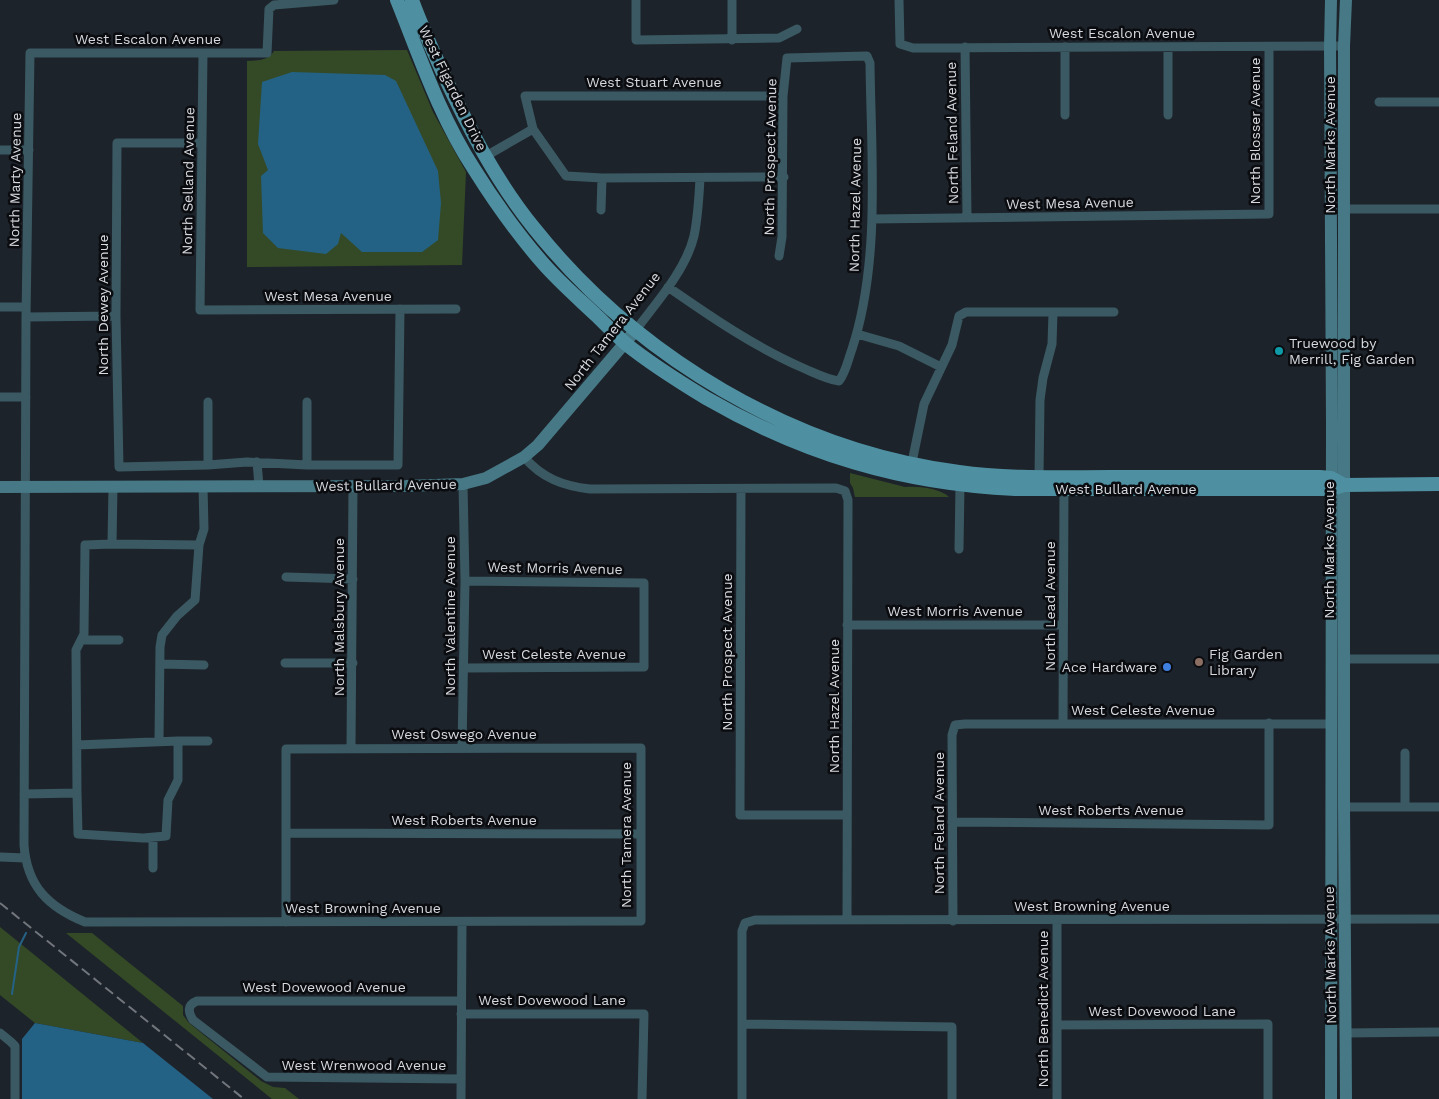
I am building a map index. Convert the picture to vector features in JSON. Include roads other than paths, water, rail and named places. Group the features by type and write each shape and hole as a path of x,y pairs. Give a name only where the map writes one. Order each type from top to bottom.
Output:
{"main road":[{"name":"West Figarden Drive","path":"397,0 433,91 454,135 473,168 512,226 541,262 625,343 679,382 772,433 816,451 910,470"},
{"name":"North Marks Avenue","path":"1331,0 1331,302 1335,484 1345,665 1344,807 1331,1099"},
{"name":"North Marks Avenue","path":"1346,0 1344,46 1344,373 1335,484 1331,637 1331,724 1338,920 1345,1033 1346,1099"},
{"name":"West Figarden Drive","path":"412,3 466,122 515,203 561,262 605,304 635,331 700,377 799,428 910,470"},
{"path":"1331,132 1336,138 1338,154 1339,202 1340,206 1345,209"},
{"path":"1331,302 1337,313 1340,365 1344,373"},
{"name":"North Tamera Avenue","path":"524,457 538,445 635,331"},
{"name":"West Bullard Avenue","path":"0,487 406,486 463,484 486,478 524,457"},
{"name":"West Bullard Avenue","path":"910,470 1039,477 1204,477 1335,484"},
{"name":"West Bullard Avenue","path":"910,470 960,486 1015,489 1439,484"},
{"path":"960,486 968,481 984,480 991,475"},
{"path":"1187,487 1203,484 1204,477"},
{"path":"1331,637 1338,648 1338,665 1345,665"},
{"path":"1331,724 1338,733 1338,763 1344,772"}],"street":[{"name":"West Escalon Avenue","path":"30,53 267,53 269,9 274,5 333,0"},
{"path":"636,0 636,40 779,38 797,29"},
{"path":"732,0 732,40"},
{"name":"West Escalon Avenue","path":"900,0 900,44 913,48 1344,46"},
{"path":"1065,47 1066,115"},
{"name":"North Blosser Avenue","path":"1268,47 1269,214"},
{"name":"North Feland Avenue","path":"965,48 967,218"},
{"path":"1168,48 1168,115"},
{"name":"North Selland Avenue","path":"200,310 203,52"},
{"name":"North Marty Avenue","path":"30,53 26,307 25,858 31,877 53,906 67,915 85,922"},
{"name":"North Hazel Avenue","path":"668,287 706,315 790,363 830,380 839,380 844,375 857,334 867,280 872,219 870,64 867,56 786,58"},
{"name":"North Prospect Avenue","path":"779,256 782,237 784,177 783,96 786,58"},
{"name":"West Stuart Avenue","path":"533,129 525,96 783,96"},
{"path":"1379,102 1439,102"},
{"path":"486,156 533,129 566,176 602,178 784,177"},
{"name":"North Dewey Avenue","path":"119,467 116,316 117,143 202,143"},
{"path":"0,150 29,150"},
{"path":"602,178 602,210"},
{"name":"North Tamera Avenue","path":"635,331 668,287 694,238 698,214 700,178"},
{"path":"1345,209 1439,210"},
{"name":"West Mesa Avenue","path":"872,219 1269,214"},
{"path":"0,307 26,307"},
{"name":"West Bullard Avenue","path":"119,467 257,462 306,465 398,465 400,309"},
{"name":"West Mesa Avenue","path":"200,310 456,309"},
{"path":"910,470 924,404 952,345 959,316 966,312 1114,312"},
{"path":"1039,477 1040,400 1043,378 1052,344 1053,313"},
{"path":"26,317 116,316"},
{"path":"857,334 898,346 941,367"},
{"path":"0,397 26,397"},
{"path":"208,402 208,465"},
{"path":"306,465 307,402"},
{"path":"524,457 542,475 572,487 590,489 741,489"},
{"path":"257,462 259,486"},
{"name":"North Valentine Avenue","path":"462,748 465,581 463,484"},
{"path":"112,544 113,486"},
{"path":"159,741 162,635 177,616 195,600 200,545 204,529 203,486"},
{"name":"North Malsbury Avenue","path":"352,748 353,486"},
{"path":"958,549 960,486"},
{"name":"North Hazel Avenue","path":"741,489 836,488 845,491 848,500 847,920"},
{"name":"North Prospect Avenue","path":"741,489 740,815 847,815"},
{"name":"North Lead Avenue","path":"1063,724 1064,489"},
{"path":"178,741 178,780 168,800 166,836 152,838 78,834 76,650 84,634 85,545 200,545"},
{"path":"286,577 353,578"},
{"name":"West Morris Avenue","path":"465,581 644,583 644,667"},
{"name":"West Morris Avenue","path":"848,625 1063,625"},
{"path":"81,640 119,640"},
{"path":"1345,665 1439,659"},
{"path":"285,663 353,663"},
{"path":"160,664 204,664"},
{"name":"West Celeste Avenue","path":"464,668 644,667"},
{"name":"West Roberts Avenue","path":"952,822 1269,825 1269,724"},
{"name":"West Celeste Avenue","path":"955,725 1331,724"},
{"name":"North Feland Avenue","path":"953,921 952,735 955,725"},
{"path":"77,745 208,741"},
{"name":"North Tamera Avenue","path":"641,748 641,921"},
{"name":"West Oswego Avenue","path":"286,833 286,749 641,748"},
{"path":"1405,753 1405,807"},
{"path":"24,794 77,793"},
{"path":"1344,807 1439,807"},
{"path":"286,833 286,922"},
{"name":"West Roberts Avenue","path":"286,833 641,834"},
{"path":"152,838 152,868"},
{"path":"0,857 25,858"},
{"name":"West Browning Avenue","path":"742,1024 742,931 745,923 754,920 1439,920"},
{"name":"North Benedict Avenue","path":"1057,920 1057,1099"},
{"name":"West Browning Avenue","path":"85,922 641,921"},
{"path":"461,1099 462,922"},
{"name":"West Dovewood Avenue","path":"267,1078 193,1020 189,1008 192,1004 197,1001 461,1001"},
{"name":"West Dovewood Lane","path":"461,1014 644,1014 642,1099"},
{"path":"742,1099 742,1024 952,1028 952,1099"},
{"name":"West Dovewood Lane","path":"1057,1025 1268,1024 1268,1099"},
{"path":"0,1032 15,1046 15,1099"},
{"path":"1345,1033 1439,1032"},
{"name":"West Wrenwood Avenue","path":"267,1078 461,1079"}],"water":[{"path":"292,72 385,75 396,81 438,171 441,203 438,240 422,252 362,252 341,233 338,244 326,254 278,248 263,233 261,176 268,170 258,144 262,82"},
{"path":"35,1023 143,1043 213,1099 22,1099 22,1039"}],"waterway":[{"path":"12,994 19,947 26,933"}],"railway":[{"path":"0,903 244,1099"}],"place":[{"name":"Truewood by Merrill, Fig Garden","path":"1279,351"},
{"name":"Fig Garden Library","path":"1199,662"},
{"name":"Ace Hardware","path":"1167,667"}]}
